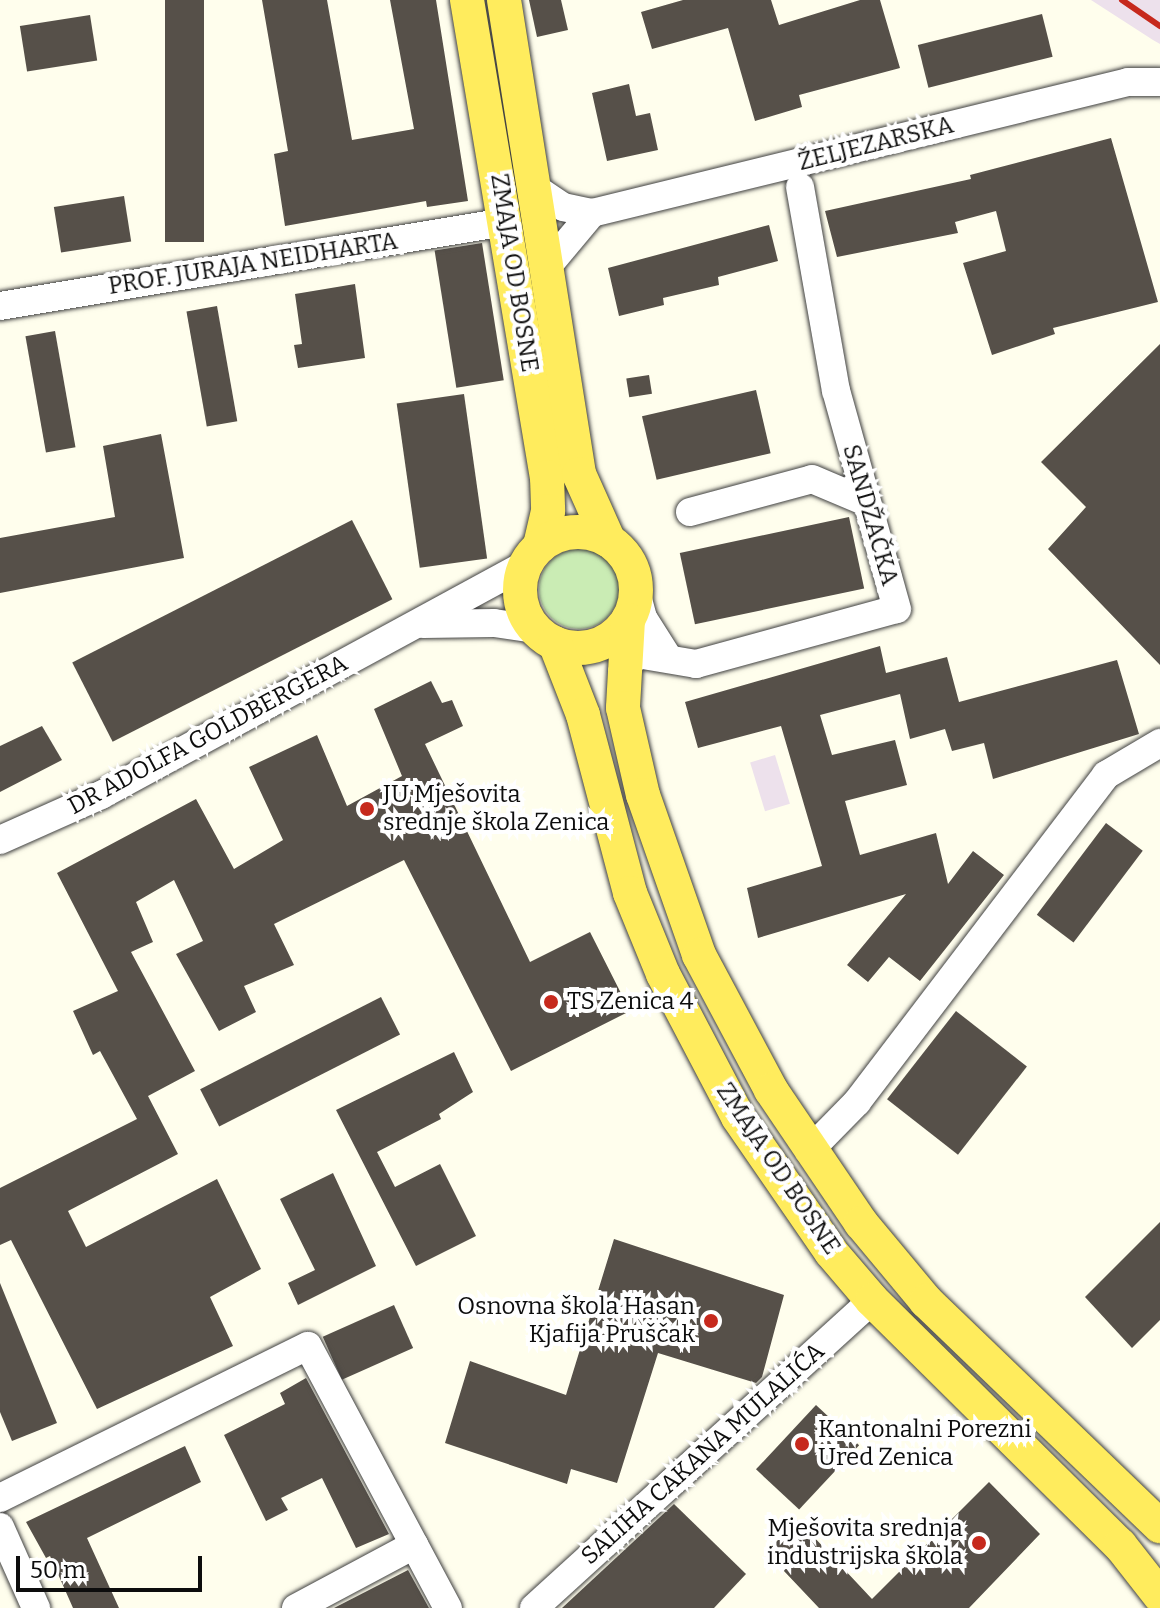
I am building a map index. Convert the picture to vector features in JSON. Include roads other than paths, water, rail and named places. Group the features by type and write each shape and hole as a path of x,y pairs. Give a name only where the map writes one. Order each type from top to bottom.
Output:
{"main road":[{"name":"ZMAJA OD BOSNE","path":"467,0 547,477 548,511 521,598 545,636 583,715 630,893 663,974 738,1117 831,1252 872,1300 1120,1545 1160,1596"},
{"name":"ZMAJA OD BOSNE","path":"504,0 579,474 609,541 630,566 631,604 622,672 624,717 643,795 694,942 737,1031 809,1151 926,1301 1160,1526"},
{"path":"533,555 567,533 609,541"},
{"path":"545,636 588,647 604,642 631,604"}],"street":[{"name":"ŽELJEZARSKA","path":"592,213 1128,82 1160,82"},
{"name":"SANDŽAČKA","path":"622,672 637,654 667,656 696,664 897,609 864,501 836,391 800,187"},
{"path":"535,188 563,207 592,213 546,268"},
{"name":"PROF. JURAJA NEIDHARTA","path":"0,306 505,222"},
{"path":"690,512 812,479 864,501"},
{"name":"DR ADOLFA GOLDBERGERA","path":"0,840 101,795 414,624 533,555"},
{"path":"631,604 667,656"},
{"name":"DR ADOLFA GOLDBERGERA","path":"414,624 494,623 545,636"},
{"path":"809,1151 857,1102 1106,775 1132,755 1160,743"},
{"name":"SALIHA CAKANA MULALIĆA","path":"534,1608 872,1300"},
{"path":"0,1498 308,1346 448,1608"},
{"path":"0,1527 36,1608"},
{"path":"296,1608 414,1545"}],"railway":[{"path":"1122,0 1160,26"}],"place":[{"name":"JU Mješovita srednje škola Zenica","path":"367,809"},
{"name":"TS Zenica 4","path":"551,1002"},
{"name":"Osnovna škola Hasan Kjafija Pruščak","path":"711,1321"},
{"name":"Kantonalni Porezni Ured Zenica","path":"802,1444"},
{"name":"Mješovita srednja industrijska škola","path":"979,1543"}]}
